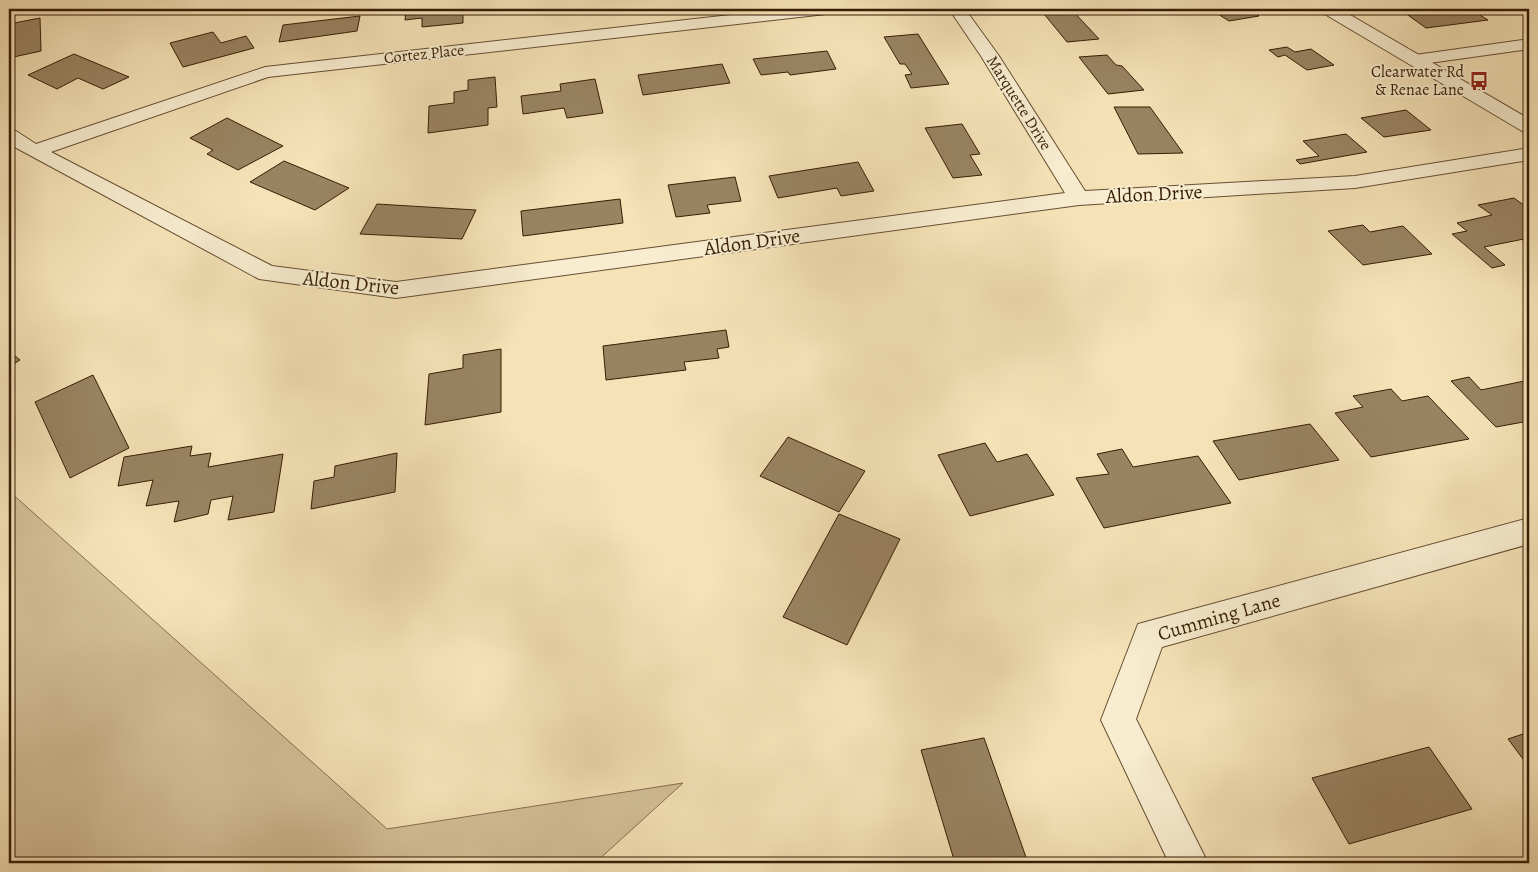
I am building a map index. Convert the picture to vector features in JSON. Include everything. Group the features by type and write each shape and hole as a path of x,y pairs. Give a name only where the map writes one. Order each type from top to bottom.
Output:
{"street":[{"name":"Cortez Place","path":"34,152 265,72 826,9"},
{"name":"Marquette Drive","path":"957,9 990,56 1079,198"},
{"path":"1329,9 1529,127"},
{"path":"1415,60 1529,44"},
{"name":"Aldon Drive","path":"9,135 34,152 267,274 396,290 1079,198 1355,182 1529,154"},
{"name":"Cumming Lane","path":"1189,863 1118,720 1150,635 1529,532"}],"lane":[{"path":"1519,9 1529,15"}],"shaded area":[{"path":"9,491 387,829 683,783 595,863 9,863"}],"building":[{"path":"406,9 463,9 463,23 422,27 422,18 405,20"},
{"path":"496,9 541,9 497,14"},
{"path":"541,9 571,9 571,11 542,14"},
{"path":"1040,9 1071,9 1099,39 1067,42"},
{"path":"1210,9 1248,9 1259,16 1229,21"},
{"path":"1441,9 1470,9 1488,20 1426,28 1405,13"},
{"path":"360,16 357,31 279,42 283,25"},
{"path":"40,18 41,51 9,58 9,24"},
{"path":"213,32 221,43 246,36 254,48 183,67 170,43"},
{"path":"918,34 949,84 911,88 905,75 912,74 905,64 900,64 884,37"},
{"path":"1287,47 1295,52 1311,49 1334,65 1307,70 1285,55 1278,57 1269,50"},
{"path":"827,51 836,69 790,75 788,72 761,75 753,59"},
{"path":"74,54 129,77 103,89 78,78 57,89 28,75"},
{"path":"1107,55 1116,65 1122,66 1144,90 1108,94 1079,57"},
{"path":"722,64 730,83 643,95 638,75"},
{"path":"495,77 497,107 488,108 488,125 428,133 429,106 454,103 454,92 468,90 468,80"},
{"path":"595,79 603,113 567,118 564,108 523,114 521,96 561,91 560,84"},
{"path":"1114,107 1150,107 1183,153 1138,154"},
{"path":"1406,110 1431,130 1384,137 1361,118"},
{"path":"227,118 283,146 238,170 207,154 213,150 190,138"},
{"path":"962,124 980,154 970,155 982,175 953,178 925,128"},
{"path":"1346,134 1367,152 1300,164 1296,160 1319,156 1303,141"},
{"path":"284,161 349,188 315,210 250,182"},
{"path":"858,162 874,191 841,196 837,188 778,198 769,176"},
{"path":"735,177 741,201 707,205 710,213 676,217 668,185"},
{"path":"1514,198 1529,209 1529,238 1484,247 1505,265 1492,268 1452,234 1467,231 1457,223 1492,215 1478,205"},
{"path":"620,199 623,223 523,236 521,211"},
{"path":"377,204 476,210 462,239 360,234"},
{"path":"1363,225 1370,232 1403,226 1432,254 1363,265 1328,231"},
{"path":"726,330 729,347 717,349 719,358 684,362 686,370 606,380 603,346"},
{"path":"501,349 501,412 425,425 429,374 463,368 463,355"},
{"path":"9,351 20,360 9,367"},
{"path":"93,375 129,448 70,478 35,402"},
{"path":"1469,377 1481,390 1529,380 1529,421 1496,427 1451,381"},
{"path":"1391,389 1402,401 1428,396 1469,439 1371,457 1335,413 1363,407 1353,396"},
{"path":"1310,424 1339,460 1239,480 1213,441"},
{"path":"788,437 865,471 839,512 760,476"},
{"path":"985,443 997,462 1027,454 1054,495 970,516 938,455"},
{"path":"192,446 190,456 211,453 208,467 283,454 274,512 228,520 233,496 211,500 208,514 174,522 179,501 146,506 153,480 118,486 124,457"},
{"path":"1122,449 1133,467 1198,456 1231,503 1104,528 1076,478 1109,474 1097,454"},
{"path":"397,453 395,492 311,509 314,481 334,477 335,466"},
{"path":"839,514 900,539 847,645 783,617"},
{"path":"1529,732 1529,767 1508,739"},
{"path":"984,738 1028,863 955,863 921,750"},
{"path":"1429,747 1472,809 1349,844 1312,778"}],"place":[{"name":"Clearwater Rd & Renae Lane","path":"1479,81"}]}
